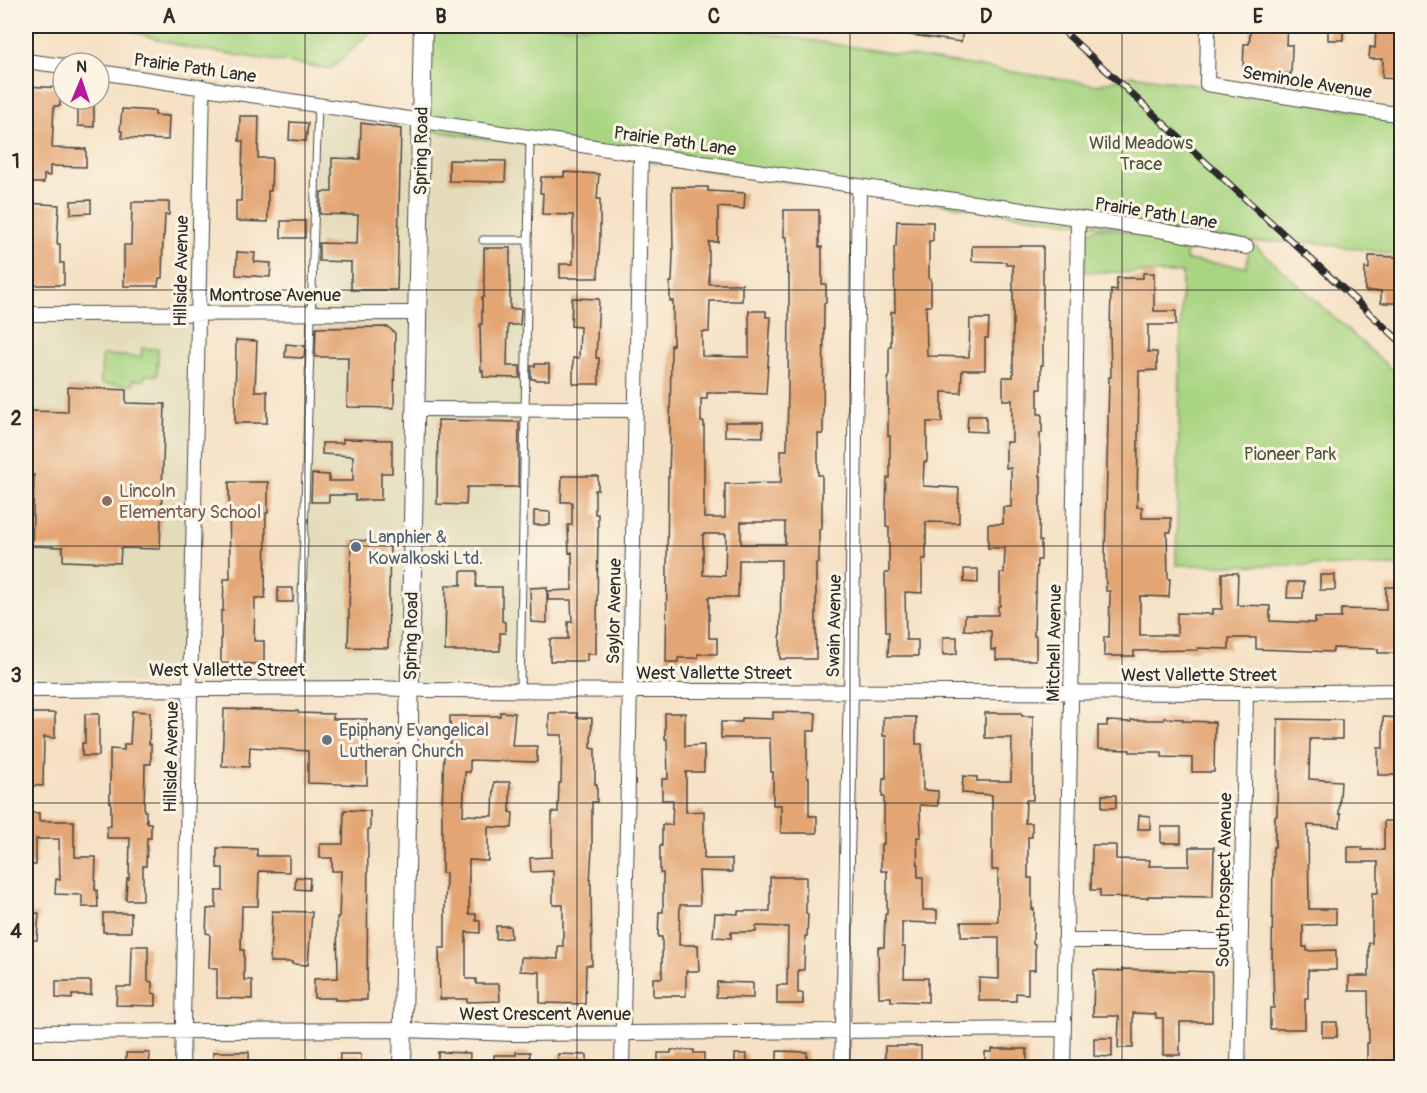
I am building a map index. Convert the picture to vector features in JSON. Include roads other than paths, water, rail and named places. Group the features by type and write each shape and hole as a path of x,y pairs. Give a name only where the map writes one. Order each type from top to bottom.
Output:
{"street":[{"name":"Spring Road","path":"402,1068 423,26"},
{"name":"Seminole Avenue","path":"1208,26 1208,84 1401,115"},
{"path":"26,61 51,64"},
{"name":"Prairie Path Lane","path":"111,74 1159,230 1246,246"},
{"name":"Hillside Avenue","path":"182,1068 203,87"},
{"name":"Saylor Avenue","path":"622,1068 641,154"},
{"name":"Swain Avenue","path":"842,1068 859,186"},
{"name":"Mitchell Avenue","path":"1063,1068 1078,219"},
{"name":"Montrose Avenue","path":"26,314 417,312"},
{"path":"415,409 636,410"},
{"name":"West Vallette Street","path":"26,690 378,688 1246,693 1401,691"},
{"name":"South Prospect Avenue","path":"1238,1068 1246,693"},
{"path":"1065,941 1241,941"},
{"name":"West Crescent Avenue","path":"26,1032 403,1030 514,1034 1064,1029"}],"lane":[{"path":"299,688 318,104"},
{"path":"520,690 530,138"},
{"path":"483,240 528,240"}],"railway":[{"path":"1058,26 1402,343"}],"place":[{"name":"Lincoln Elementary School","path":"107,501"},
{"name":"Lanphier & Kowalkoski Ltd.","path":"356,547"},
{"name":"Epiphany Evangelical Lutheran Church","path":"327,740"}],"park label":[{"name":"Wild Meadows Trace","path":"1141,153"},
{"name":"Pioneer Park","path":"1290,454"}]}
